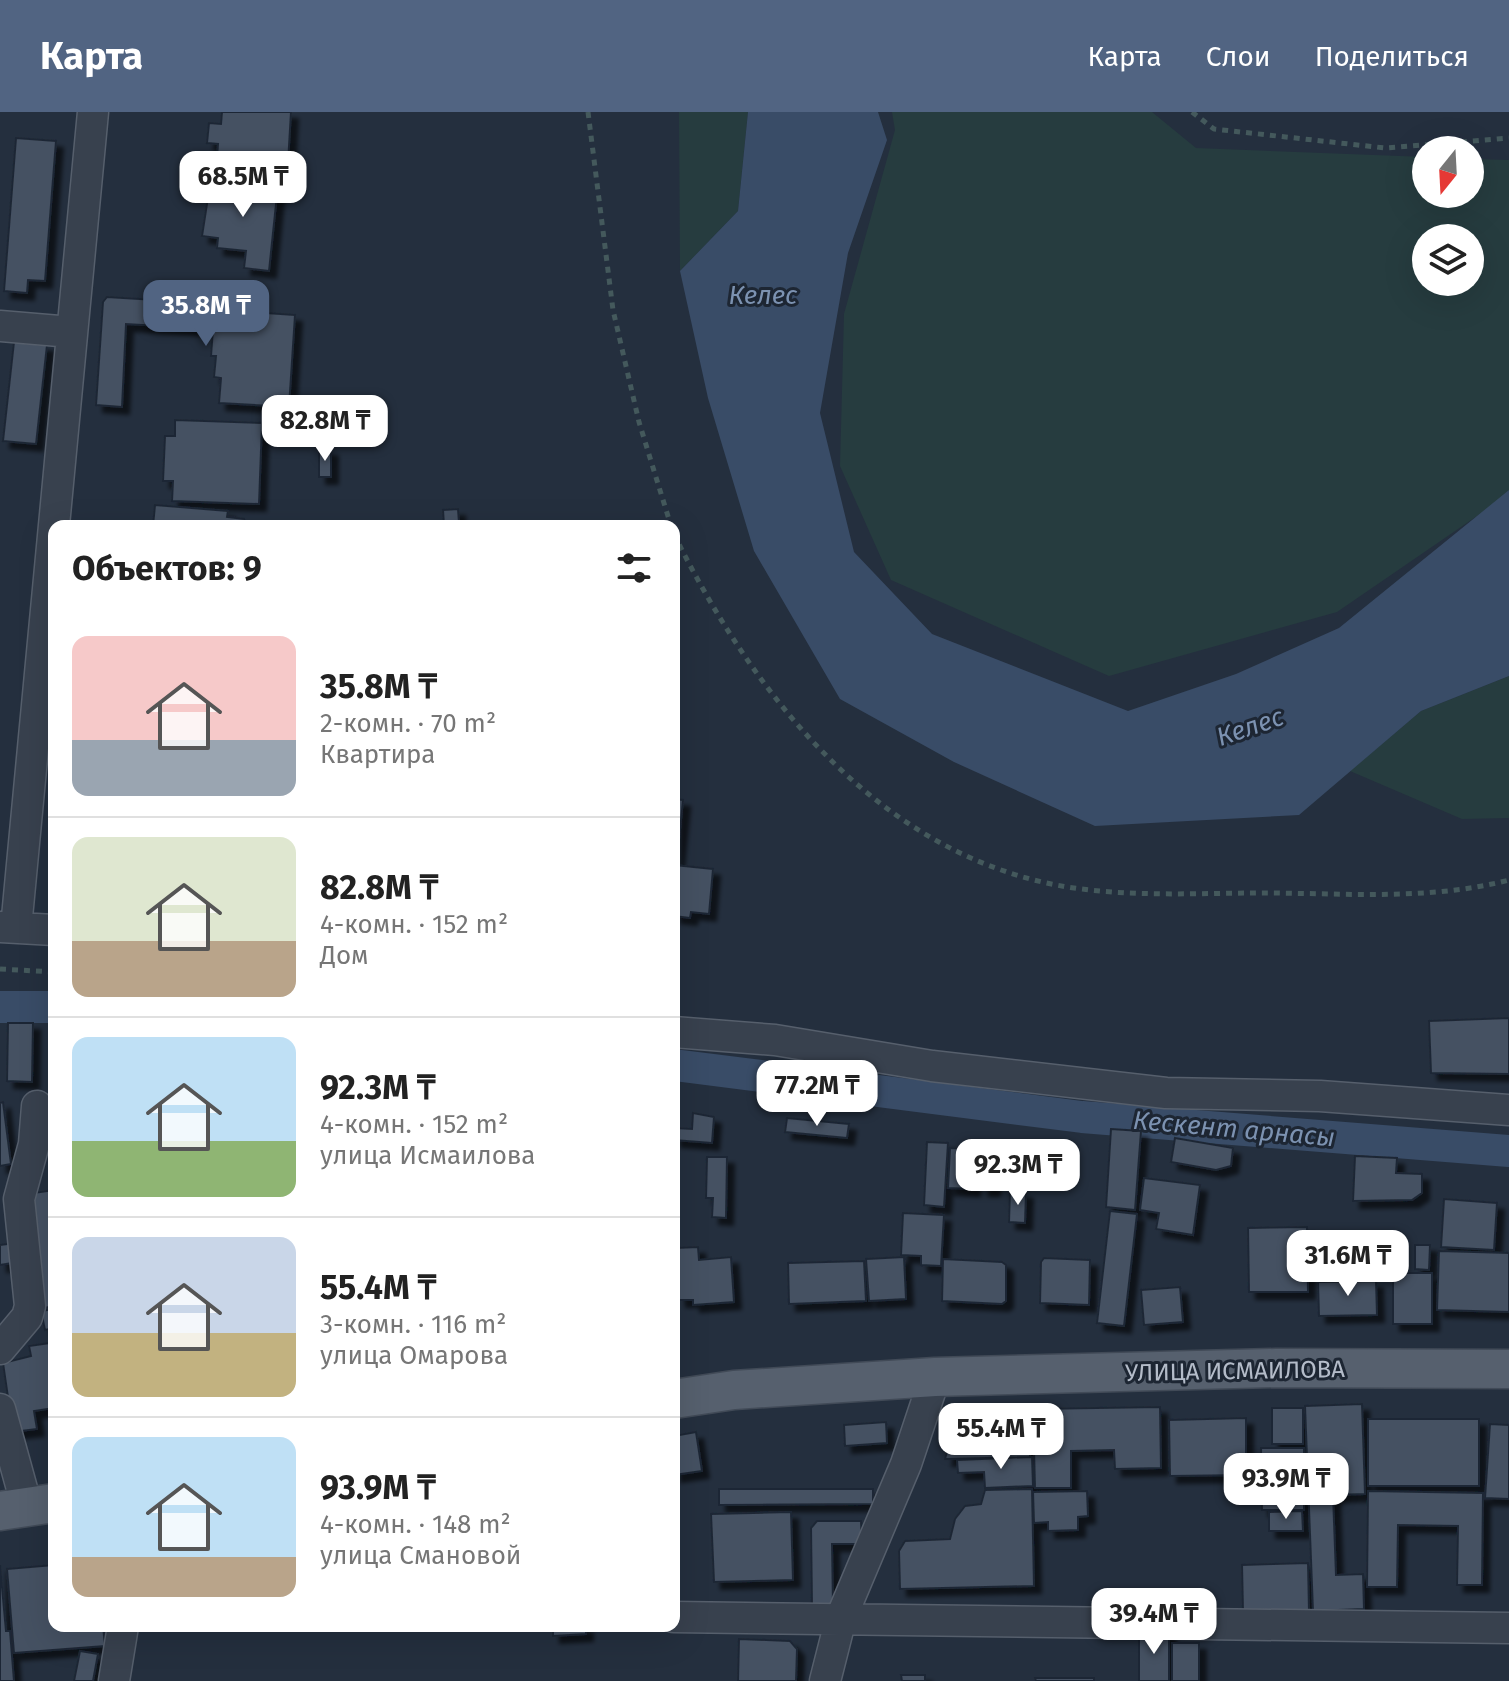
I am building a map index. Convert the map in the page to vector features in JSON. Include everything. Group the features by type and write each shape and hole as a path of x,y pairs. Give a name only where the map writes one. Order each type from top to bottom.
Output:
{"main road":[{"name":"УЛИЦА ИСМАИЛОВА","path":"680,1398 734,1390 935,1377 1276,1368 1509,1369"}],"street":[{"path":"51,520 93,112"},
{"path":"0,326 71,332"},
{"path":"48,550 8,928 48,930"},
{"path":"680,1032 775,1040 932,1066 1166,1093 1320,1096 1509,1110"},
{"path":"0,1349 27,1317 30,1306 19,1199 34,1144 37,1106"},
{"path":"825,1681 841,1618 906,1464 935,1377"},
{"path":"0,1409 27,1507"},
{"path":"680,1617 1509,1628"},
{"path":"114,1681 122,1632"}],"path":[{"path":"588,112 613,310 639,422 669,520"},
{"path":"1192,112 1214,129 1385,148 1509,138"},
{"path":"680,546 693,573 770,695 827,759 898,817 958,854 1020,876 1075,888 1142,892 1419,894 1474,889 1509,880"},
{"path":"0,969 48,972"}],"green space":[{"path":"679,112 748,112 738,211 680,271"},
{"path":"892,112 1152,112 1196,148 1412,156 1412,208 1484,208 1484,159 1509,160 1509,494 1337,612 1109,676 891,580 840,466 844,314 895,130"},
{"path":"1509,676 1509,818 1462,819 1350,771 1421,711"}],"water":[{"name":"Келес","path":"748,112 878,112 887,140 848,253 820,413 854,552 932,634 1128,711 1236,674 1339,628 1509,490 1509,676 1421,711 1299,815 1095,826 954,762 840,699 754,551 708,398 680,271 738,211"}],"building":[{"path":"222,112 291,112 288,163 217,159 218,144 207,143 209,123 221,124"},
{"path":"16,138 56,141 45,281 28,280 27,293 4,291"},
{"path":"211,178 278,185 269,271 244,268 246,251 217,248 218,238 202,236"},
{"path":"107,297 221,304 220,310 295,315 289,407 219,403 221,378 214,377 216,356 211,356 213,329 126,324 122,407 96,405 103,302"},
{"path":"14,342 47,345 36,444 3,441"},
{"path":"175,420 262,423 259,504 172,501 173,481 163,481 165,436 175,436"},
{"path":"319,449 331,449 331,477 319,477"},
{"path":"155,505 228,511 227,517 244,520 154,520"},
{"path":"458,509 459,520 444,520 443,510"},
{"path":"680,800 683,800 680,830"},
{"path":"680,866 713,869 709,914 691,912 690,918 680,917"},
{"path":"1509,1018 1509,1074 1431,1073 1429,1021"},
{"path":"8,1023 33,1023 32,1082 7,1081"},
{"path":"3,1102 11,1164 0,1166 0,1103"},
{"path":"693,1113 714,1117 712,1143 680,1140 680,1128 692,1129"},
{"path":"787,1118 849,1124 847,1138 785,1132"},
{"path":"1111,1129 1141,1131 1135,1210 1106,1207"},
{"path":"1175,1138 1233,1148 1231,1166 1216,1170 1171,1162"},
{"path":"927,1142 948,1143 944,1207 924,1205"},
{"path":"950,1148 981,1149 979,1180 973,1179 973,1189 948,1188"},
{"path":"1355,1156 1397,1158 1396,1173 1422,1174 1422,1193 1412,1200 1353,1201"},
{"path":"707,1157 727,1157 726,1218 712,1217 713,1198 706,1198"},
{"path":"982,1174 994,1175 993,1189 982,1189"},
{"path":"1144,1178 1200,1185 1193,1235 1156,1229 1159,1213 1140,1210"},
{"path":"48,1191 48,1307 44,1308 27,1194"},
{"path":"1010,1191 1026,1192 1025,1223 1009,1222"},
{"path":"1444,1199 1497,1203 1494,1250 1441,1247"},
{"path":"1110,1211 1137,1214 1124,1326 1097,1323"},
{"path":"903,1213 944,1215 941,1266 921,1265 921,1256 901,1255"},
{"path":"1307,1227 1308,1292 1249,1292 1248,1228"},
{"path":"15,1243 18,1262 0,1265 0,1245"},
{"path":"1415,1245 1430,1245 1429,1270 1415,1269"},
{"path":"698,1247 699,1260 731,1257 734,1302 693,1305 693,1300 680,1300 680,1248"},
{"path":"1439,1251 1509,1253 1509,1312 1437,1310"},
{"path":"904,1257 906,1299 869,1301 866,1259"},
{"path":"1044,1258 1090,1260 1089,1305 1040,1303 1041,1262"},
{"path":"943,1259 1002,1262 1006,1265 1006,1301 1002,1304 942,1301"},
{"path":"864,1261 866,1301 789,1304 788,1263"},
{"path":"1393,1273 1432,1273 1432,1324 1393,1324"},
{"path":"1376,1281 1377,1315 1319,1316 1318,1282"},
{"path":"1180,1287 1183,1322 1144,1325 1141,1290"},
{"path":"48,1310 48,1329 45,1330 41,1311"},
{"path":"48,1343 48,1409 34,1411 37,1429 13,1432 3,1363 31,1356 29,1346"},
{"path":"1362,1404 1365,1494 1333,1495 1336,1575 1363,1574 1364,1609 1313,1611 1305,1406"},
{"path":"1160,1407 1161,1468 1115,1469 1114,1450 1071,1451 1071,1488 1035,1488 1033,1409"},
{"path":"1272,1408 1303,1408 1303,1444 1272,1444"},
{"path":"1029,1414 1030,1457 945,1459 955,1423 963,1416"},
{"path":"1246,1418 1246,1475 1170,1476 1169,1420"},
{"path":"1368,1419 1479,1419 1479,1486 1368,1486"},
{"path":"886,1422 887,1443 845,1446 844,1425"},
{"path":"1490,1424 1509,1425 1509,1499 1485,1498"},
{"path":"696,1432 702,1471 680,1474 680,1435"},
{"path":"1261,1448 1304,1448 1304,1510 1262,1510"},
{"path":"1032,1457 1033,1486 985,1488 984,1472 958,1473 957,1460"},
{"path":"719,1489 873,1489 873,1504 719,1505"},
{"path":"1032,1489 1034,1586 900,1589 899,1551 905,1541 950,1539 955,1519 965,1506 981,1504 985,1490"},
{"path":"1087,1491 1088,1516 1078,1517 1078,1530 1048,1531 1048,1522 1034,1523 1033,1492"},
{"path":"1368,1491 1483,1493 1482,1585 1457,1585 1458,1526 1398,1525 1397,1587 1367,1587"},
{"path":"1302,1511 1303,1531 1269,1531 1269,1512"},
{"path":"791,1512 793,1580 714,1582 711,1514"},
{"path":"817,1521 861,1521 862,1544 832,1544 833,1606 812,1606 811,1528"},
{"path":"1308,1563 1309,1611 1243,1612 1242,1565"},
{"path":"0,1565 6,1631 10,1631 14,1681 0,1681"},
{"path":"48,1566 48,1632 104,1632 105,1646 14,1653 7,1569"},
{"path":"1139,1630 1169,1630 1169,1681 1139,1681"},
{"path":"553,1632 586,1632 586,1634 553,1636"},
{"path":"739,1639 790,1641 797,1649 796,1681 738,1681"},
{"path":"1172,1643 1199,1643 1199,1681 1172,1681"},
{"path":"80,1651 98,1654 93,1681 74,1681"},
{"path":"901,1675 925,1675 925,1681 902,1681"},
{"path":"1035,1678 1094,1678 1094,1681 1036,1681"}],"waterway":[{"name":"Кескент арнасы","path":"0,1007 48,1007"},
{"name":"Кескент арнасы","path":"680,1066 1082,1117 1509,1151"}]}
